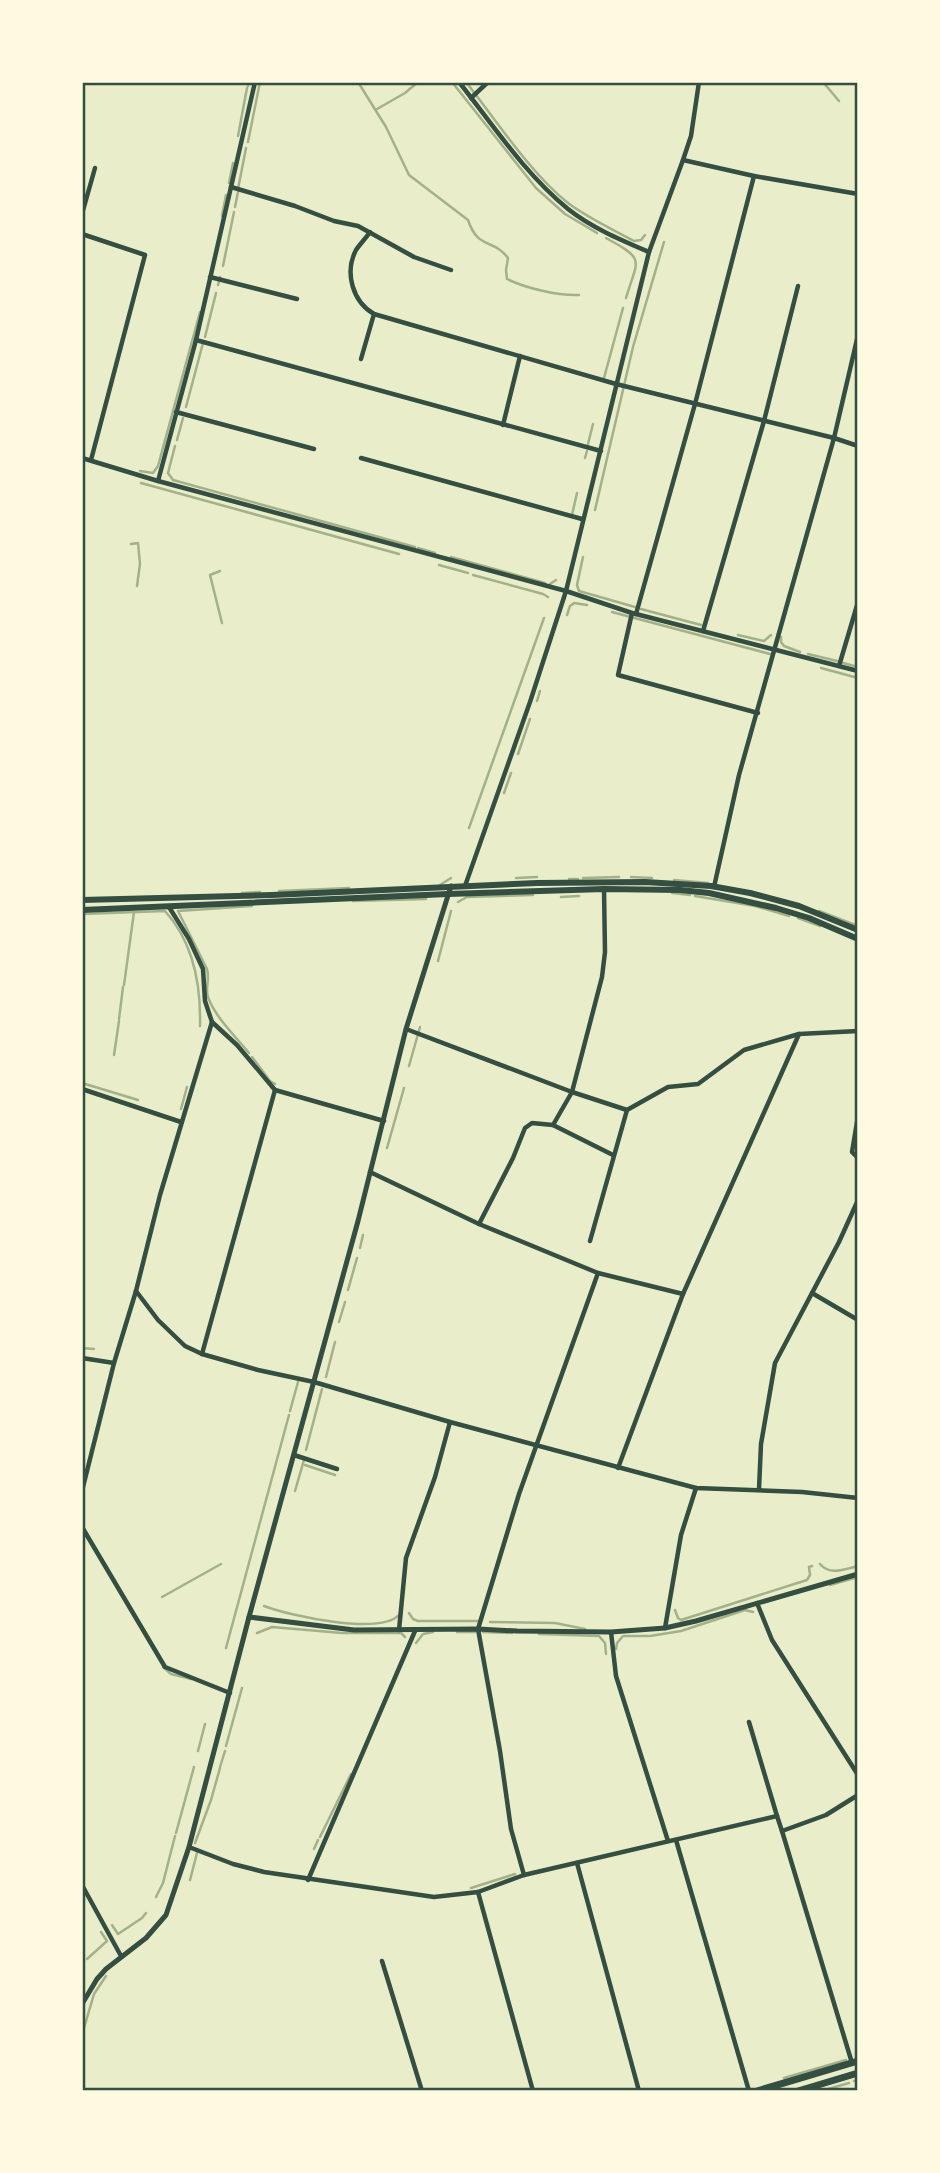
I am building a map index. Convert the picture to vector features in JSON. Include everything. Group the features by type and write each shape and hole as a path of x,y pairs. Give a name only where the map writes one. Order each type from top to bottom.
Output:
{"main road":[{"path":"82,900 537,883 645,882 714,887 750,893 789,903 858,930"},
{"path":"82,910 448,894 604,889 680,890 743,900 809,918 858,939"},
{"path":"757,2091 855,2062"},
{"path":"800,2090 858,2073"}],"street":[{"path":"158,481 196,340 255,82"},
{"path":"459,82 544,186 569,209 613,236 649,252"},
{"path":"471,98 488,82"},
{"path":"463,894 566,591 649,252 691,136 699,82"},
{"path":"683,160 754,176 858,194"},
{"path":"82,214 95,168"},
{"path":"754,176 695,404 618,675 758,713"},
{"path":"231,187 358,226 414,257 451,270"},
{"path":"370,232 356,250 351,279 353,292 363,308 374,314 616,384 858,446"},
{"path":"82,234 145,255 90,460"},
{"path":"210,276 297,299"},
{"path":"703,631 764,421 798,286"},
{"path":"361,359 374,314"},
{"path":"714,887 739,775 834,438 858,335"},
{"path":"196,340 601,451"},
{"path":"503,425 520,356"},
{"path":"176,412 314,449"},
{"path":"82,458 566,591 634,613 858,671"},
{"path":"361,458 582,519"},
{"path":"839,666 858,602"},
{"path":"82,2004 97,1979 121,1956 146,1938 166,1915 189,1847 384,1121 406,1029 451,886"},
{"path":"553,1125 572,1092 602,977 605,952 604,889"},
{"path":"169,906 203,969 205,1002 212,1022 237,1045 275,1090 384,1121"},
{"path":"82,1491 160,1195 212,1022"},
{"path":"406,1029 627,1110"},
{"path":"590,1241 627,1110 663,1089 698,1084 739,1052 799,1034 858,1031"},
{"path":"618,1468 684,1294 799,1034"},
{"path":"82,1089 181,1122"},
{"path":"202,1354 275,1090"},
{"path":"858,1116 852,1152 858,1158"},
{"path":"479,1224 513,1158 525,1128 532,1122 553,1125 613,1155"},
{"path":"370,1172 479,1224 598,1273 684,1294"},
{"path":"759,1489 761,1444 773,1369 858,1200"},
{"path":"524,1875 510,1821 478,1629 519,1494 598,1273"},
{"path":"136,1291 152,1313 184,1346 202,1354 314,1382 450,1423 695,1488 759,1489 858,1498"},
{"path":"812,1293 858,1320"},
{"path":"82,1358 114,1363"},
{"path":"399,1630 406,1558 435,1477 450,1423"},
{"path":"294,1455 337,1469"},
{"path":"665,1628 681,1535 695,1488"},
{"path":"82,1527 165,1667 230,1693"},
{"path":"249,1617 354,1630 611,1632 665,1628 696,1621 858,1574"},
{"path":"757,1603 772,1640 858,1775"},
{"path":"308,1880 415,1631"},
{"path":"611,1632 616,1676 668,1842"},
{"path":"749,1721 855,2062"},
{"path":"782,1831 826,1815 858,1795"},
{"path":"189,1847 233,1864 264,1872 423,1896 451,1896 478,1892 524,1875 778,1816"},
{"path":"676,1840 749,2091"},
{"path":"577,1863 639,2091"},
{"path":"82,1885 121,1956"},
{"path":"478,1892 533,2091"},
{"path":"382,1961 422,2091"}],"waterway":[{"path":"248,142 260,82"},
{"path":"358,82 386,127 409,175 468,220 476,236 508,258 507,279 542,291 579,295"},
{"path":"377,109 418,82"},
{"path":"452,82 536,188 565,214 597,233"},
{"path":"466,82 527,162 568,203 634,241 641,240 645,235"},
{"path":"823,82 839,101"},
{"path":"238,136 247,88"},
{"path":"238,189 246,148"},
{"path":"229,183 233,163"},
{"path":"235,207 238,192"},
{"path":"222,216 226,195"},
{"path":"223,266 234,212"},
{"path":"606,238 628,251 636,261 626,298"},
{"path":"595,510 633,347 664,242"},
{"path":"218,285 220,277"},
{"path":"205,337 216,293"},
{"path":"604,378 623,308"},
{"path":"140,471 153,473 158,466 200,312"},
{"path":"186,407 203,343"},
{"path":"177,440 183,418"},
{"path":"588,444 593,424"},
{"path":"175,446 168,473 173,480 415,547"},
{"path":"585,458 587,451"},
{"path":"141,483 399,554"},
{"path":"572,515 577,493"},
{"path":"131,544 138,543 140,564 137,586"},
{"path":"418,548 435,553"},
{"path":"451,557 545,583"},
{"path":"583,557 577,585 579,591 635,607"},
{"path":"439,565 468,573"},
{"path":"220,571 210,575 222,623"},
{"path":"473,575 548,597"},
{"path":"550,584 556,580"},
{"path":"567,615 574,603 587,605"},
{"path":"641,609 701,625"},
{"path":"612,612 770,654"},
{"path":"469,828 544,618"},
{"path":"738,635 764,641 771,635"},
{"path":"781,637 784,646 800,652"},
{"path":"808,654 837,661"},
{"path":"843,663 858,667"},
{"path":"821,668 858,678"},
{"path":"537,701 540,691"},
{"path":"518,754 530,719"},
{"path":"504,793 511,773"},
{"path":"516,878 537,877"},
{"path":"583,878 619,877"},
{"path":"631,877 652,878"},
{"path":"440,885 451,878"},
{"path":"569,879 578,879"},
{"path":"674,880 708,883"},
{"path":"279,891 349,888"},
{"path":"242,893 260,892"},
{"path":"672,893 690,895"},
{"path":"458,902 467,897 533,895"},
{"path":"561,897 579,896"},
{"path":"695,896 755,906 789,916"},
{"path":"353,901 426,899"},
{"path":"249,1053 211,1004 207,994 207,969 178,911 252,906"},
{"path":"82,914 165,911 175,923 189,950 197,980 200,1026"},
{"path":"438,961 451,911"},
{"path":"819,911 858,926"},
{"path":"124,985 134,912"},
{"path":"798,918 820,926"},
{"path":"119,1019 123,987"},
{"path":"114,1055 119,1021"},
{"path":"409,1066 420,1027"},
{"path":"252,1057 275,1084"},
{"path":"82,1083 138,1100"},
{"path":"181,1109 187,1087"},
{"path":"387,1148 404,1088"},
{"path":"360,1248 363,1235"},
{"path":"348,1290 357,1258"},
{"path":"339,1322 345,1302"},
{"path":"326,1377 335,1342"},
{"path":"82,1348 94,1349"},
{"path":"290,1411 298,1382"},
{"path":"306,1450 322,1389"},
{"path":"226,1648 289,1415"},
{"path":"295,1491 304,1460"},
{"path":"305,1465 335,1475"},
{"path":"162,1597 221,1564"},
{"path":"820,1564 833,1571 858,1566"},
{"path":"675,1610 681,1620 807,1580 810,1575 809,1567 812,1566"},
{"path":"830,1585 858,1577"},
{"path":"264,1606 314,1619 356,1624 390,1620 400,1614"},
{"path":"650,1636 681,1631 745,1610 753,1612"},
{"path":"409,1613 418,1621 479,1621"},
{"path":"490,1622 555,1623 585,1629"},
{"path":"257,1633 272,1627 342,1633 401,1633 405,1637"},
{"path":"416,1643 423,1634 433,1632"},
{"path":"457,1632 475,1632"},
{"path":"483,1632 512,1633"},
{"path":"539,1634 599,1636 605,1643 606,1654"},
{"path":"616,1649 623,1636 648,1636"},
{"path":"163,1667 171,1674 191,1679"},
{"path":"226,1746 242,1688"},
{"path":"198,1751 205,1724"},
{"path":"220,1767 225,1751"},
{"path":"176,1833 194,1767"},
{"path":"195,1843 220,1768"},
{"path":"320,1837 351,1774"},
{"path":"156,1897 163,1883 175,1836"},
{"path":"314,1849 318,1840"},
{"path":"190,1880 197,1853"},
{"path":"471,1888 515,1874"},
{"path":"112,1925 118,1934 146,1913"},
{"path":"87,1959 107,1941 101,1932"},
{"path":"82,2035 94,1994 106,1976"},
{"path":"784,2078 846,2060"},
{"path":"854,2081 858,2080"},
{"path":"821,2091 849,2083"}]}
